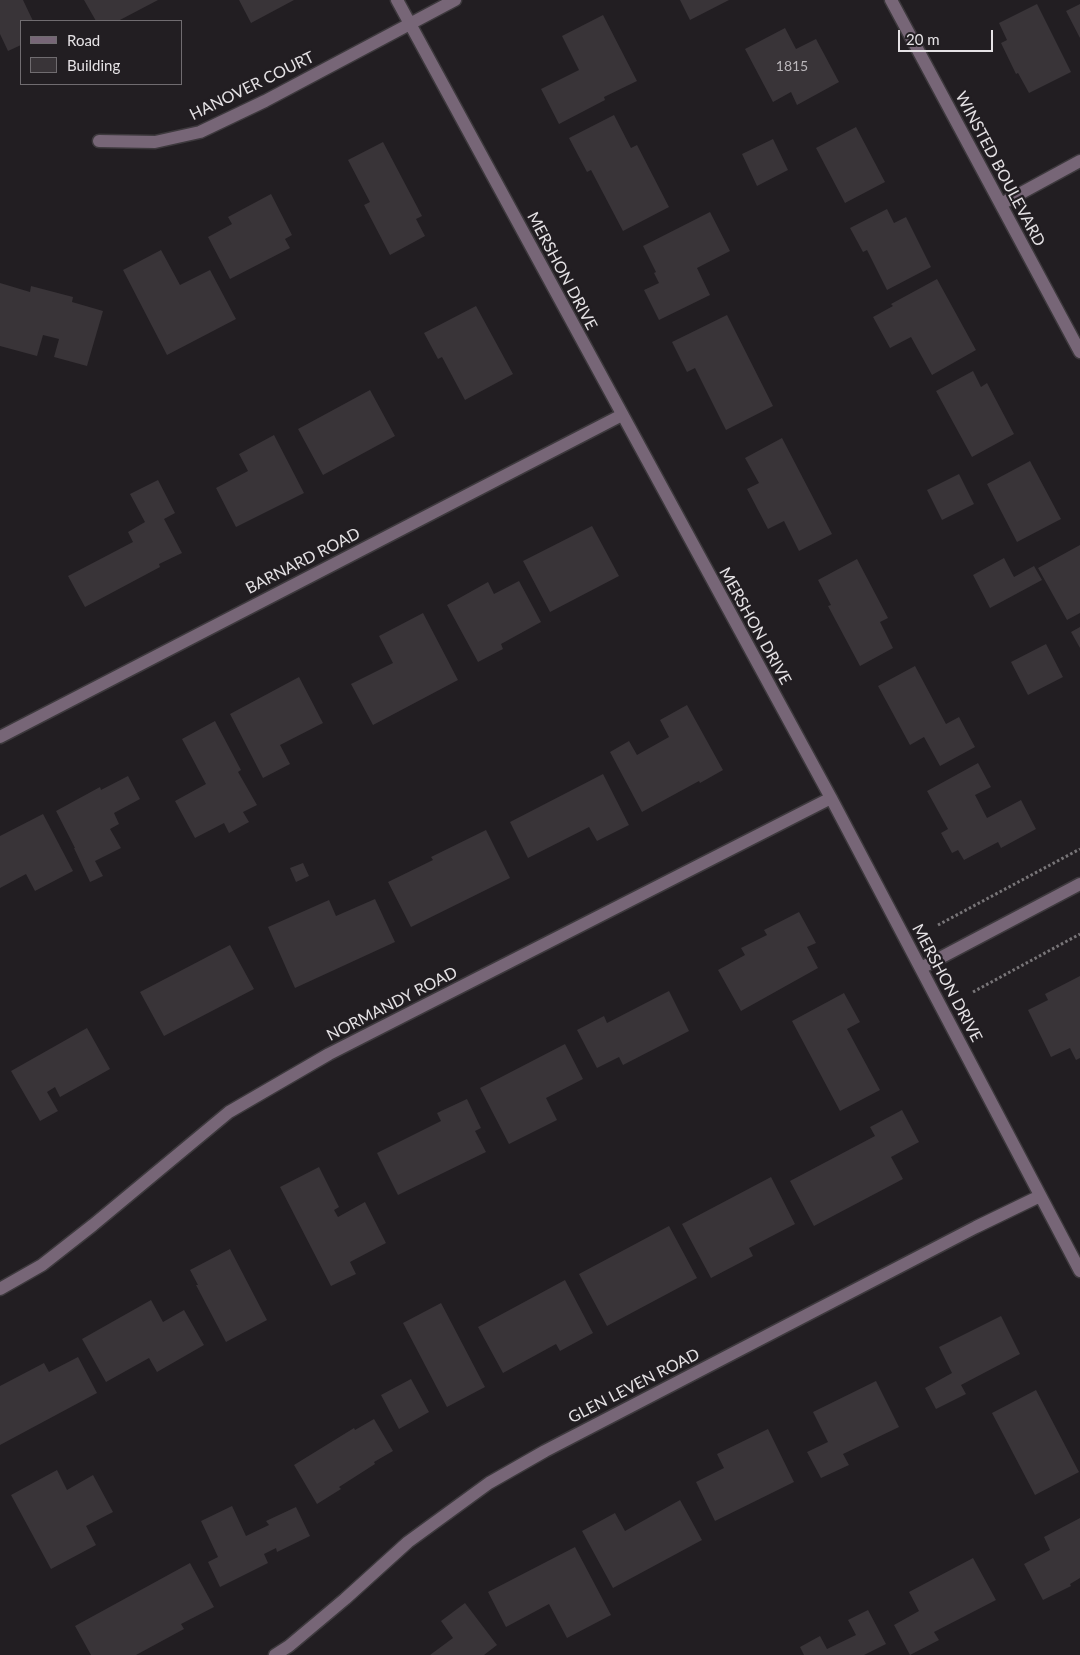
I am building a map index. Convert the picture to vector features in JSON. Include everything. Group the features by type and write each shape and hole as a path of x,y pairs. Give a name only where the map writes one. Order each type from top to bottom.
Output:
{"street":[{"name":"MERSHON DRIVE","path":"397,0 831,798 1080,1271"},
{"name":"HANOVER COURT","path":"99,141 155,142 200,132 265,101 455,0"},
{"name":"WINSTED BOULEVARD","path":"891,0 1080,352"},
{"path":"1000,204 1080,161"},
{"name":"BARNARD ROAD","path":"0,737 622,415"},
{"name":"NORMANDY ROAD","path":"0,1289 42,1265 229,1112 329,1054 831,798"},
{"path":"922,968 1080,884"},
{"name":"GLEN LEVEN ROAD","path":"275,1655 289,1646 345,1599 408,1542 489,1483 545,1451 976,1227 1040,1196"}],"path":[{"path":"938,925 1080,849"},
{"path":"973,992 1080,934"}],"building":[{"path":"0,0 23,0 33,20 20,20 20,45 8,51 0,34"},
{"path":"84,0 158,0 120,20 95,20"},
{"path":"239,0 294,0 251,23"},
{"path":"680,0 729,0 690,20"},
{"path":"1037,4 1071,72 1029,93 1018,73 1016,74 1001,43 1007,40 999,23"},
{"path":"1080,4 1080,38 1066,11"},
{"path":"603,15 637,81 604,97 605,100 559,124 541,89 579,70 562,36"},
{"path":"785,28 796,49 816,39 839,82 797,105 791,92 773,102 745,49"},
{"path":"614,115 631,148 637,145 669,207 623,231 591,170 587,172 569,138"},
{"path":"856,127 885,182 845,203 816,148"},
{"path":"773,139 788,170 757,186 742,154"},
{"path":"383,142 422,216 416,219 425,236 390,255 364,205 370,202 348,160"},
{"path":"271,194 292,235 285,239 290,248 230,279 208,237 232,224 228,217"},
{"path":"887,209 894,223 906,217 931,267 887,290 867,250 863,252 850,228"},
{"path":"710,212 730,251 697,268 710,295 659,320 644,290 659,283 654,273 656,272 643,246"},
{"path":"161,250 180,285 210,270 236,319 167,355 123,270"},
{"path":"937,279 976,350 932,375 911,337 890,348 873,317 893,306 891,304"},
{"path":"0,283 30,292 31,286 73,297 72,302 103,311 87,366 54,357 59,339 43,335 37,356 0,346"},
{"path":"476,306 513,374 465,400 442,357 438,359 424,333"},
{"path":"727,315 773,406 726,430 695,368 687,372 672,342"},
{"path":"973,371 981,387 987,383 1014,434 972,457 936,391"},
{"path":"370,390 395,436 323,475 298,429"},
{"path":"274,435 304,493 236,527 216,488 248,471 239,454"},
{"path":"782,438 832,534 799,551 784,521 768,529 747,489 759,483 745,458"},
{"path":"1030,461 1061,519 1017,542 987,484"},
{"path":"959,474 974,504 942,520 927,490"},
{"path":"158,480 175,513 164,519 182,553 159,564 160,567 85,607 68,576 133,542 128,532 145,522 130,494"},
{"path":"592,526 619,576 550,612 523,561"},
{"path":"1080,545 1080,613 1067,620 1038,568"},
{"path":"1004,558 1014,577 1034,566 1042,580 990,608 973,575"},
{"path":"857,559 888,618 880,622 893,648 860,666 828,606 831,605 818,580"},
{"path":"519,581 541,622 501,644 503,649 478,662 447,605 488,582 494,594"},
{"path":"423,613 458,680 373,725 351,684 393,663 379,636"},
{"path":"1080,627 1080,648 1071,632"},
{"path":"1046,644 1063,677 1028,695 1011,662"},
{"path":"915,666 946,724 959,717 975,747 940,766 924,737 910,745 878,686"},
{"path":"299,677 323,723 280,745 290,764 263,778 230,714"},
{"path":"687,705 723,770 642,812 610,752 629,741 637,755 669,737 660,720"},
{"path":"215,721 241,770 238,772 257,805 243,812 249,822 229,833 224,823 195,838 175,801 206,784 182,739"},
{"path":"978,763 991,787 975,795 987,818 1021,800 1036,829 1001,848 998,842 964,860 958,850 952,853 941,833 948,829 927,791"},
{"path":"603,774 629,825 597,841 589,827 528,858 510,822"},
{"path":"128,776 140,799 114,813 119,824 110,829 121,848 95,861 103,876 90,882 56,811 100,787 101,790"},
{"path":"43,814 73,871 35,891 26,874 0,888 0,836"},
{"path":"486,830 510,878 411,927 388,882 433,860 431,857"},
{"path":"303,863 309,876 296,882 290,868"},
{"path":"375,899 395,942 295,988 268,927 329,900 336,916"},
{"path":"799,912 816,943 807,947 818,968 741,1011 718,970 745,955 741,948 767,935 764,930"},
{"path":"230,945 254,989 164,1036 140,992"},
{"path":"1080,976 1080,1058 1076,1060 1070,1048 1051,1057 1028,1010 1048,1000 1045,994"},
{"path":"669,991 689,1031 623,1065 619,1057 597,1068 577,1030 604,1016 607,1023"},
{"path":"844,993 860,1022 847,1029 880,1090 840,1111 792,1021"},
{"path":"87,1028 110,1069 60,1097 55,1087 47,1092 58,1111 40,1121 11,1071"},
{"path":"565,1044 583,1079 546,1098 557,1120 509,1144 480,1088"},
{"path":"467,1099 481,1128 475,1131 486,1152 398,1195 377,1153 441,1121 437,1113"},
{"path":"902,1110 919,1142 891,1157 903,1179 814,1226 790,1181 875,1136 870,1127"},
{"path":"319,1167 339,1207 334,1210 338,1217 365,1202 386,1243 350,1262 356,1274 331,1286 280,1187"},
{"path":"771,1177 795,1224 749,1248 753,1256 711,1278 682,1224"},
{"path":"669,1226 697,1278 607,1326 579,1274"},
{"path":"230,1249 267,1320 226,1342 190,1270"},
{"path":"565,1280 593,1333 560,1351 556,1344 503,1373 478,1327"},
{"path":"151,1300 163,1322 184,1310 204,1345 157,1372 149,1358 106,1382 82,1339"},
{"path":"441,1303 485,1387 447,1407 403,1323"},
{"path":"1001,1316 1020,1354 961,1385 966,1394 936,1409 925,1388 952,1373 939,1347"},
{"path":"78,1357 97,1393 0,1445 0,1386 44,1363 49,1372"},
{"path":"411,1379 429,1412 399,1429 381,1395"},
{"path":"876,1381 899,1427 843,1454 849,1465 821,1478 807,1452 828,1442 813,1412"},
{"path":"1036,1390 1079,1472 1035,1495 992,1413"},
{"path":"374,1419 393,1451 374,1462 375,1464 339,1487 341,1489 317,1504 294,1465 354,1428 355,1430"},
{"path":"768,1429 794,1482 715,1521 696,1482 724,1468 717,1454"},
{"path":"57,1470 67,1490 93,1475 113,1512 86,1526 96,1545 51,1569 11,1495"},
{"path":"680,1500 702,1540 613,1588 582,1531 615,1513 625,1531"},
{"path":"232,1506 246,1536 269,1525 266,1521 296,1507 310,1536 277,1552 276,1548 264,1554 268,1563 220,1587 208,1562 218,1557 201,1521"},
{"path":"1080,1518 1080,1578 1070,1584 1071,1586 1043,1600 1024,1564 1050,1550 1044,1537"},
{"path":"575,1547 611,1615 567,1638 549,1604 506,1627 488,1592"},
{"path":"973,1558 996,1600 934,1632 939,1640 910,1655 894,1625 919,1611 909,1592"},
{"path":"190,1563 214,1607 181,1624 184,1629 136,1655 91,1655 75,1626"},
{"path":"465,1603 497,1645 484,1655 430,1655 453,1638 441,1621"},
{"path":"868,1610 886,1644 864,1655 804,1655 800,1647 820,1636 827,1649 856,1635 848,1620"}]}
